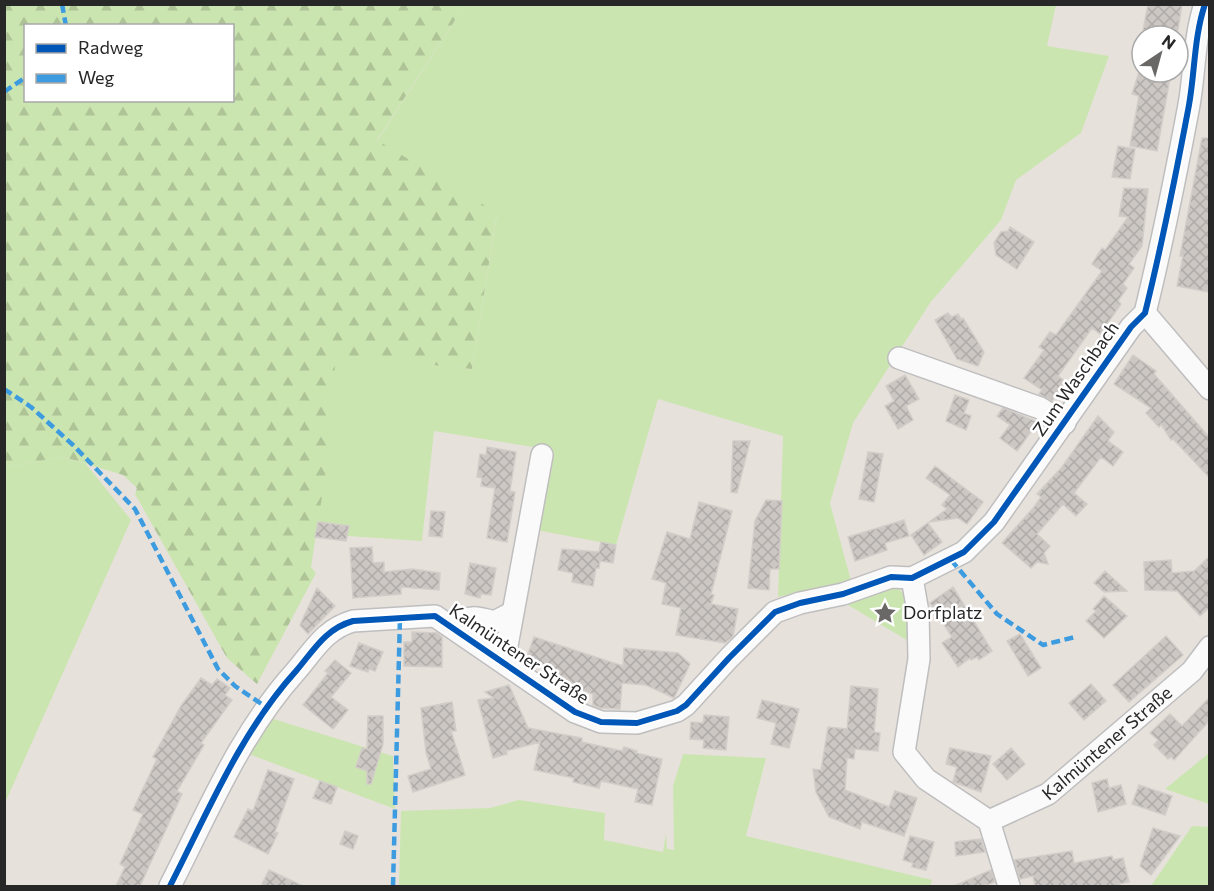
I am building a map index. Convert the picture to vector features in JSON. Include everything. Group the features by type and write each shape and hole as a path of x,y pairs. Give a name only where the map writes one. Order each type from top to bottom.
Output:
{"street":[{"name":"Zum Waschbach","path":"912,578 951,560 980,539 1065,423 1131,327 1145,313 1201,81 1197,34 1205,4"},
{"path":"1145,313 1209,389"},
{"path":"899,358 1040,408 1065,423"},
{"name":"Kalmüntener Straße","path":"504,662 542,455"},
{"name":"Kalmüntener Straße","path":"170,886 253,725 285,682 327,633 341,624 422,615 435,616 584,716 602,722 641,722 676,711 686,705 775,612 801,603 838,596 891,577 912,578"},
{"path":"912,578 918,612 919,658 904,752 926,779 989,821 1009,886"},
{"name":"Kalmüntener Straße","path":"452,626 461,618 480,617 494,622 512,613"},
{"name":"Kalmüntener Straße","path":"989,821 1048,794 1192,672 1209,647"}],"green space":[{"path":"5,5 465,5 377,140 497,213 472,369 336,355 326,471 311,567 316,573 257,684 227,658 135,494 137,488 123,475 64,457 5,467"},
{"path":"465,5 1056,5 1047,46 1109,56 1081,133 1016,180 1001,220 930,303 853,423 830,503 851,581 778,597 783,436 658,399 616,545 536,530 552,450 434,431 422,541 347,536 348,526 318,522 336,354 472,369 497,214 377,141"},
{"path":"64,457 86,464 131,520 5,803 5,467"},
{"path":"884,587 897,588 906,595 910,642 843,602"},
{"path":"267,717 393,756 395,809 246,753"},
{"path":"1209,753 1209,804 1165,789"},
{"path":"683,754 766,758 746,836 932,880 930,886 399,886 401,811 490,808 519,800 605,813 604,840 663,852 666,833 667,849 674,850 673,786"},
{"path":"1192,826 1209,827 1209,886 1151,886"}],"building":[{"path":"1148,4 1182,4 1179,24 1144,24"},
{"path":"1135,84 1169,84 1157,151 1130,146 1139,96 1132,94"},
{"path":"1202,138 1209,138 1209,292 1177,286 1183,256 1180,256"},
{"path":"1118,146 1135,149 1130,179 1112,177"},
{"path":"1124,188 1148,189 1142,246 1129,264 1134,268 1123,284 1127,288 1118,301 1121,304 1100,334 1092,328 1058,376 1066,382 1052,401 1039,394 1042,390 1024,378 1044,350 1039,347 1050,332 1056,335 1102,271 1092,264 1102,248 1105,250 1128,217 1119,216"},
{"path":"1010,227 1034,242 1017,269 996,255 994,243 1001,232 1008,231"},
{"path":"948,313 952,317 958,314 961,319 963,318 984,352 978,366 957,359 935,320"},
{"path":"1133,355 1156,371 1154,374 1209,437 1209,477 1173,439 1171,440 1161,424 1159,427 1146,413 1151,408 1114,384"},
{"path":"905,375 919,399 906,406 913,420 898,429 885,406 894,401 886,386"},
{"path":"955,395 969,400 964,413 971,416 966,430 946,421"},
{"path":"1003,408 1038,422 1017,451 1000,438 1010,425 997,416"},
{"path":"1098,416 1114,432 1108,441 1123,452 1113,466 1101,457 1074,493 1087,504 1076,516 1063,504 1037,534 1050,546 1044,553 1048,564 1037,562 1031,568 1002,543 1034,507 1041,497 1037,494 1062,467"},
{"path":"733,441 750,441 737,493 731,492"},
{"path":"487,447 516,452 510,491 515,492 507,542 487,538 495,488 481,486 482,478 477,477 480,454 486,455"},
{"path":"868,452 883,454 874,502 859,499"},
{"path":"935,466 983,502 967,524 958,518 929,522 947,509 942,505 950,495 926,478"},
{"path":"766,500 782,501 779,569 770,569 769,590 748,588 755,521"},
{"path":"699,502 732,511 711,594 714,595 711,604 738,609 733,636 725,643 676,635 681,608 662,604 666,583 652,579 667,532 690,539"},
{"path":"431,511 445,512 442,537 429,536"},
{"path":"904,520 909,536 885,543 887,550 855,561 848,537"},
{"path":"318,522 349,526 346,541 315,537"},
{"path":"928,523 942,542 924,555 911,535"},
{"path":"601,542 616,545 613,563 600,561 599,568 596,568 593,586 572,582 573,573 558,570 562,549 599,552"},
{"path":"372,547 373,563 384,562 384,572 412,569 440,573 439,590 401,587 401,594 353,598 350,548"},
{"path":"1209,557 1209,608 1200,616 1177,591 1145,590 1144,562 1171,560 1172,573 1194,571"},
{"path":"470,563 496,568 491,595 481,594 480,598 465,594"},
{"path":"1105,571 1127,591 1104,592 1094,583"},
{"path":"953,587 992,651 979,660 977,657 971,660 970,658 958,667 942,643 952,637 930,603"},
{"path":"317,588 335,606 308,634 300,625"},
{"path":"1104,596 1127,616 1104,638 1086,621 1096,611 1093,609"},
{"path":"412,632 437,633 442,637 442,667 404,666 404,642 412,642"},
{"path":"1020,634 1041,668 1028,676 1007,641"},
{"path":"1166,636 1183,655 1129,702 1113,685"},
{"path":"534,637 623,666 624,648 678,653 690,664 674,698 646,685 622,683 620,709 600,708 593,705 593,694 567,685 569,680 550,673 558,671 526,660"},
{"path":"359,643 383,652 375,671 369,669 368,672 350,666"},
{"path":"335,660 351,673 331,697 348,710 333,729 303,705 328,673 325,671"},
{"path":"201,678 212,685 217,679 230,688 225,695 232,700 201,743 204,745 177,791 182,794 140,886 116,886 125,867 120,864 143,814 133,810 157,759 153,757 181,706"},
{"path":"1091,684 1106,701 1084,720 1069,703"},
{"path":"509,685 528,728 582,738 582,742 622,751 624,747 637,751 636,753 662,759 652,805 635,802 638,789 601,781 599,788 573,782 574,778 534,770 540,742 506,751 507,754 493,758 478,700 494,698 485,692"},
{"path":"851,686 878,689 874,732 880,733 878,751 855,749 854,759 847,758 845,790 889,807 895,791 917,798 904,836 862,822 860,829 829,817 816,792 813,769 821,770 828,727 847,729"},
{"path":"1209,698 1209,721 1174,760 1171,757 1168,759 1154,745 1158,740 1150,733 1170,714 1182,726"},
{"path":"762,700 799,709 789,748 771,744 776,723 757,718"},
{"path":"452,702 456,731 451,731 465,775 413,792 408,776 431,769 426,752 421,708"},
{"path":"704,715 729,717 726,750 703,748 704,740 690,739 691,722 703,723"},
{"path":"368,716 383,716 383,744 371,784 367,784 367,771 356,767 362,748 367,749"},
{"path":"950,748 991,756 981,792 953,782 957,767 946,764"},
{"path":"1011,748 1025,764 1007,780 993,764"},
{"path":"268,770 294,779 275,832 278,833 268,854 234,837 248,809 253,811"},
{"path":"1107,779 1109,788 1121,785 1126,804 1098,812 1092,783"},
{"path":"320,781 337,787 331,804 313,798"},
{"path":"1139,785 1172,796 1165,815 1132,804"},
{"path":"1153,828 1180,836 1151,875 1140,866"},
{"path":"345,831 358,836 353,849 340,844"},
{"path":"910,836 934,842 926,870 912,867 913,863 903,860"},
{"path":"981,839 985,852 956,856 955,842"},
{"path":"1072,851 1074,863 1112,856 1113,860 1123,858 1129,882 1119,884 1120,886 1035,886 1033,876 1020,879 1014,860"},
{"path":"269,870 303,886 261,886"},
{"path":"991,870 995,882 984,886 954,886"}],"marked path":[{"path":"62,4 66,24"},
{"path":"4,92 24,78"},
{"path":"4,389 31,407 73,445 135,509 218,669 235,686 266,707"},
{"path":"951,560 997,614 1043,645 1075,637"},
{"path":"393,886 400,617"}],"cycle path":[{"path":"170,886 226,774 258,720 315,648 327,635 343,625 353,621 435,616 575,712 601,722 637,723 677,711 686,705 775,612 800,603 843,594 891,577 912,578 964,552 994,522 1131,327 1145,313 1179,157 1205,4"}],"place":[{"name":"Dorfplatz","path":"885,613"}]}
